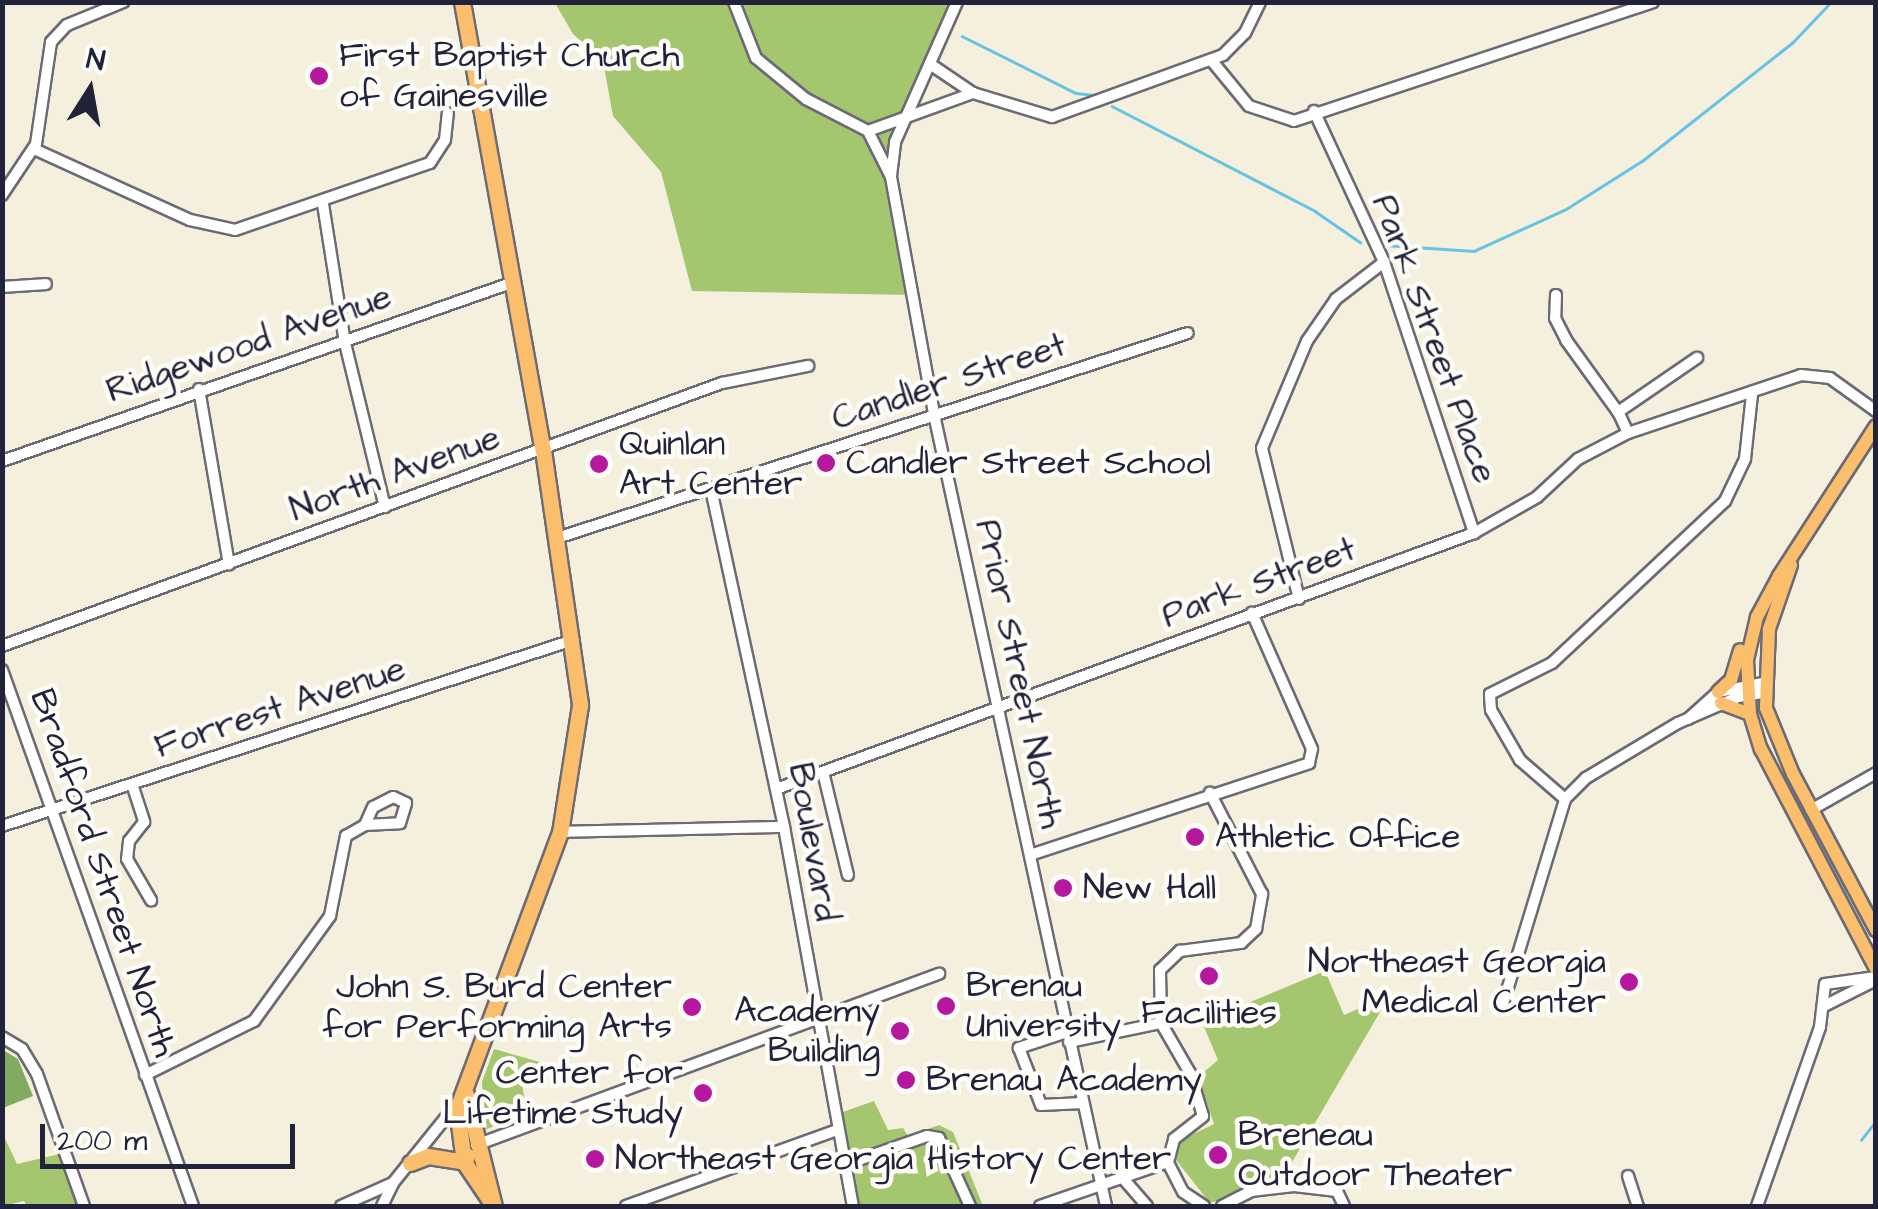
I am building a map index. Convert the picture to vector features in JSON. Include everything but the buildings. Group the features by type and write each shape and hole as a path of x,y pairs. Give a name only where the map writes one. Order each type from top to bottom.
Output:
{"highway":[{"path":"462,2 543,450 572,640 580,726 560,832 456,1124 464,1162 494,1206"},
{"path":"466,1094 494,1206"},
{"path":"464,1162 476,1145"},
{"path":"410,1163 441,1156 464,1162"}],"main road":[{"path":"1750,714 1720,697 1730,680 1741,642 1876,426"},
{"path":"1792,562 1769,629 1764,688 1772,730 1876,930"},
{"path":"1757,617 1748,689 1750,714 1785,796 1876,975"},
{"path":"1785,796 1811,810"},
{"path":"1798,820 1823,833"}],"street":[{"path":"2,196 34,148 51,42 67,25 124,2"},
{"path":"734,2 756,58 806,99 868,132 891,177"},
{"path":"891,177 895,142 958,2"},
{"path":"930,64 973,93 1052,117 1212,61 1244,33 1260,2"},
{"path":"1212,61 1249,106 1294,122 1314,111 1653,2"},
{"path":"868,132 973,93"},
{"name":"Park Street Place","path":"1314,111 1384,262 1474,533"},
{"path":"34,148 212,228 258,226 430,163 446,140 448,113"},
{"name":"Prior Street North","path":"891,177 935,418 1106,1206"},
{"path":"324,204 344,342 386,507"},
{"path":"1299,599 1262,448 1307,340 1336,299 1384,262"},
{"name":"Ridgewood Avenue","path":"2,461 514,282"},
{"path":"2,286 46,284"},
{"path":"1556,295 1555,318 1566,340 1618,412 1628,434"},
{"name":"Candler Street","path":"557,538 1188,333"},
{"path":"1618,412 1697,358"},
{"name":"North Avenue","path":"2,646 722,383 808,366"},
{"name":"Park Street","path":"776,789 1474,533 1537,498 1578,459 1628,434 1816,374 1876,411"},
{"path":"199,389 229,564"},
{"path":"1565,799 1520,760 1491,710 1490,694 1552,663 1725,501 1745,459 1752,396"},
{"name":"Boulevard","path":"711,490 784,827 816,1022 853,1206"},
{"path":"1030,855 1309,763 1312,748 1252,613"},
{"name":"Forrest Avenue","path":"2,826 572,640"},
{"name":"Bradford Street North","path":"2,670 192,1206"},
{"path":"1502,1007 1565,799 1586,778 1720,697 1764,688"},
{"path":"823,772 848,875"},
{"path":"1811,810 1876,772"},
{"path":"132,784 144,822 129,841 127,859 151,900"},
{"path":"1201,1206 1183,1192 1168,1162 1174,1139 1203,1116 1190,1073 1161,1023 1157,990 1167,960 1180,951 1242,944 1262,912 1256,873 1232,841 1210,794"},
{"path":"145,1075 254,1020 330,916 346,836 365,825"},
{"path":"560,832 784,827"},
{"path":"476,1145 939,974"},
{"path":"1757,1206 1824,1006 1825,984 1876,975"},
{"path":"1824,1006 1876,975"},
{"path":"1083,1103 1041,1105 1019,1048 1161,1023"},
{"path":"4,1039 37,1074 84,1206"},
{"path":"382,1206 393,1183 466,1094"},
{"path":"626,1206 837,1130"},
{"path":"844,1165 927,1136 939,1138 970,1206"},
{"path":"1040,1206 1168,1162"},
{"path":"1121,1176 1147,1206"},
{"path":"1628,1176 1638,1206"},
{"path":"346,1206 393,1183"},
{"path":"1222,1206 1274,1188 1333,1190 1344,1206"}],"green space":[{"path":"555,3 964,3 890,139 914,295 692,291 661,172 613,116 603,61 573,34"},
{"path":"1325,971 1344,1015 1390,995 1281,1181 1210,1203 1176,1160 1181,1140 1214,1124 1198,1077 1218,1060 1202,1022"},
{"path":"494,1049 547,1064 539,1081 522,1084 527,1114 484,1130 482,1082"},
{"path":"3,1050 18,1059 33,1096 3,1108"},
{"path":"874,1101 888,1130 903,1128 908,1136 939,1125 953,1132 983,1206 860,1206 840,1113"},
{"path":"2,1132 17,1164 64,1153 84,1206 27,1206 24,1201 3,1206"}],"waterway":[{"path":"1385,245 1474,251 1566,209 1642,161 1792,43 1831,2"},
{"path":"962,36 1076,93 1096,95"},
{"path":"1112,106 1315,211 1360,242"},
{"path":"1861,1140 1876,1121"}],"place":[{"name":"First Baptist Church of Gainesville","path":"319,76"},
{"name":"Candler Street School","path":"826,463"},
{"name":"Quinlan Art Center","path":"599,464"},
{"name":"Athletic Office","path":"1195,837"},
{"name":"New Hall","path":"1063,888"},
{"name":"Facilities","path":"1209,976"},
{"name":"Northeast Georgia Medical Center","path":"1629,982"},
{"name":"Brenau University","path":"946,1006"},
{"name":"John S. Burd Center for Performing Arts","path":"692,1007"},
{"name":"Academy Building","path":"900,1031"},
{"name":"Brenau Academy","path":"906,1080"},
{"name":"Center for Lifetime Study","path":"703,1093"},
{"name":"Breneau Outdoor Theater","path":"1218,1155"},
{"name":"Northeast Georgia History Center","path":"595,1159"}]}
